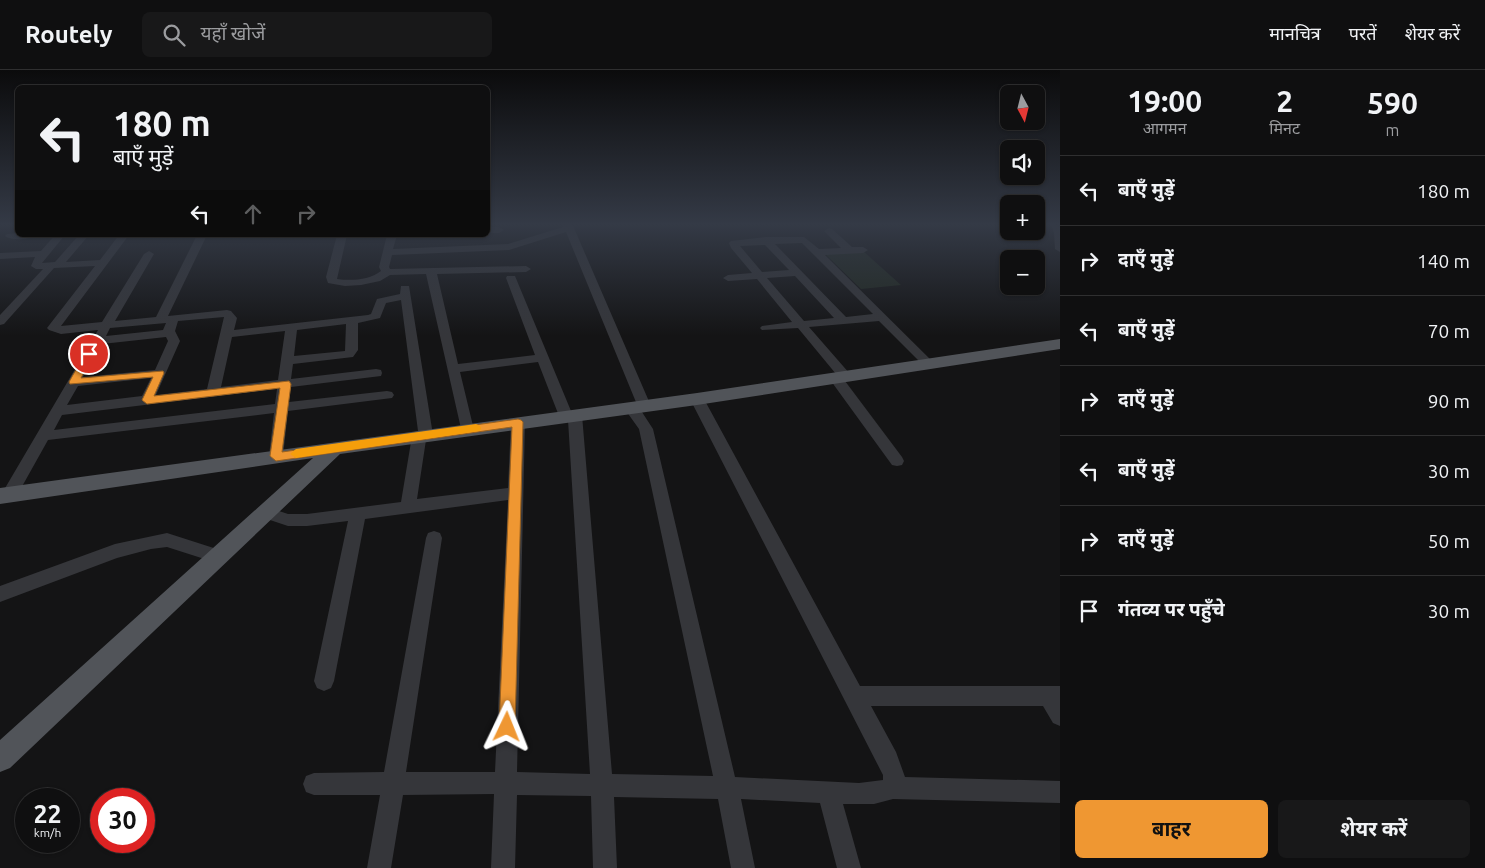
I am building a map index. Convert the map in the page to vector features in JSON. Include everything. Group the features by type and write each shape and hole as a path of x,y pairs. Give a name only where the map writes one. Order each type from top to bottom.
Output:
{"main road":[{"path":"5,495 518,422 697,399 1052,346"},
{"path":"0,758 335,448"}],"street":[{"path":"39,261 36,266 102,263"},
{"path":"0,322 59,261"},
{"path":"5,495 57,411 145,261"},
{"path":"160,320 189,261"},
{"path":"335,261 331,277 332,281 342,282 370,280 381,277 387,272 526,269"},
{"path":"386,261 384,267 387,272"},
{"path":"445,272 446,261"},
{"path":"581,261 646,429 727,788 743,868"},
{"path":"748,261 841,378 896,461"},
{"path":"786,261 843,321"},
{"path":"825,261 930,365"},
{"path":"102,263 53,328 61,330 230,314 231,318 213,392"},
{"path":"431,272 466,430"},
{"path":"728,278 797,273"},
{"path":"511,278 542,358 570,415 602,786 605,868"},
{"path":"227,334 376,316 378,304 405,291 422,436 408,507"},
{"path":"0,302 19,301"},
{"path":"147,400 174,341 168,330 174,318"},
{"path":"766,328 882,318"},
{"path":"288,361 349,354 352,350 352,320"},
{"path":"276,456 286,384 291,327"},
{"path":"97,341 170,333"},
{"path":"453,369 542,358"},
{"path":"74,382 160,373"},
{"path":"57,411 376,373"},
{"path":"42,436 387,395"},
{"path":"697,399 888,760 894,774 893,788"},
{"path":"503,868 518,422"},
{"path":"264,512 296,521 515,493"},
{"path":"324,681 358,514"},
{"path":"379,868 434,538"},
{"path":"0,594 115,551 151,542 167,540 217,556"},
{"path":"854,696 1054,696 1060,716"},
{"path":"314,784 505,784 874,793 893,788 1060,792"},
{"path":"828,792 849,868"}],"shaded area":[{"path":"832,261 874,261 901,285 861,289"}],"slow traffic":[{"path":"296,454 476,428"}],"route":[{"path":"89,354 74,382 160,373 147,400 286,384 276,456 518,422 507,727"}]}
